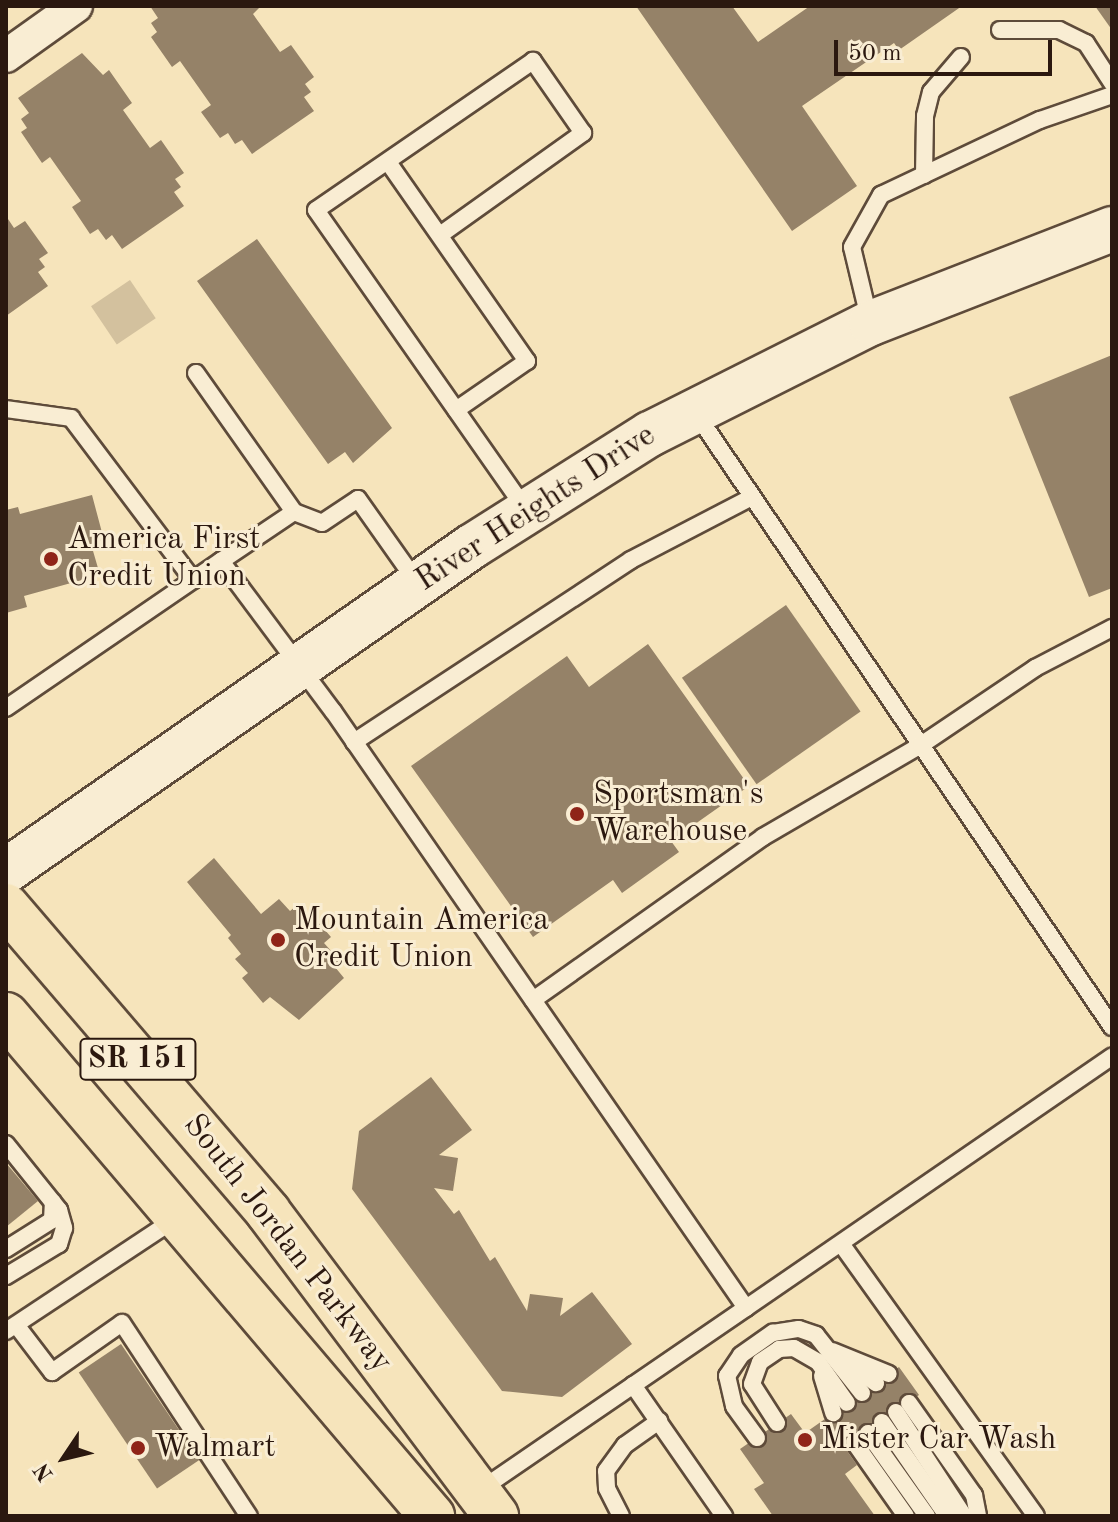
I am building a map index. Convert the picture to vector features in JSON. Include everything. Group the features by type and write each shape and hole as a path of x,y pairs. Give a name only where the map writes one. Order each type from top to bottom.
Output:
{"main road":[{"name":"South Jordan Parkway","path":"6,906 268,1212 487,1504"},
{"name":"South Jordan Parkway","path":"6,1015 432,1516"}],"street":[{"path":"6,56 76,6"},
{"name":"River Heights Drive","path":"6,871 525,511 694,411 871,323 1112,229"}],"lane":[{"path":"1000,30 1030,28 1086,43 1112,83"},
{"path":"924,175 925,116 931,92 961,57"},
{"path":"440,235 583,133 533,61 316,210 525,511"},
{"path":"871,323 852,247 881,195 1040,120 1112,95"},
{"path":"388,162 527,361 456,410"},
{"path":"196,373 294,512 322,523 358,499 419,584"},
{"path":"6,409 71,418 193,580"},
{"path":"694,411 1112,1027"},
{"path":"354,742 631,560 752,497"},
{"path":"6,708 294,512"},
{"path":"221,561 354,742 746,1308"},
{"path":"533,1000 763,837 921,745 1035,668 1112,628"},
{"path":"487,1504 633,1385 842,1245 1112,1056"},
{"path":"6,1144 53,1202 64,1228 59,1244 6,1276"},
{"path":"6,1249 52,1220 53,1202"},
{"path":"180,1216 12,1328 52,1372 122,1323 249,1516"},
{"path":"842,1245 1036,1516"},
{"path":"757,1438 727,1390 732,1364 773,1333 786,1329 816,1335 840,1408"},
{"path":"777,1423 752,1384 760,1362 779,1349 794,1348 824,1356 882,1378"},
{"path":"824,1356 862,1393"},
{"path":"633,1385 724,1516"},
{"path":"896,1412 947,1516"},
{"path":"896,1412 964,1516"},
{"path":"896,1412 974,1495 978,1516"},
{"path":"621,1516 607,1488 606,1471 625,1445 659,1421"},
{"path":"906,1516 861,1437 927,1516"}],"shaded area":[{"path":"130,280 156,318 117,344 91,306"}],"building":[{"path":"150,6 261,6 253,14 280,52 291,45 314,77 305,84 311,92 304,97 314,111 252,154 242,140 235,144 228,133 220,138 201,112 211,105 180,61 172,67 151,37 157,32 151,23 158,18"},
{"path":"636,6 732,6 758,42 810,6 962,6 899,50 894,43 802,106 857,186 792,231"},
{"path":"1095,6 1112,6 1112,30"},
{"path":"82,53 103,75 109,70 132,103 123,110 150,148 161,140 184,173 175,179 181,187 174,192 184,206 122,249 112,235 106,240 98,229 90,234 72,207 81,201 50,157 42,163 21,132 27,128 21,119 29,113 18,98"},
{"path":"6,216 14,228 25,221 48,253 39,259 45,267 38,272 48,286 6,316"},
{"path":"257,239 392,428 353,463 345,452 328,464 197,281"},
{"path":"1112,355 1112,588 1089,597 1009,397"},
{"name":"America First Credit Union","path":"92,495 104,540 91,544 100,575 24,596 27,607 6,613 6,510 18,507 20,514"},
{"path":"786,605 861,711 757,784 682,678"},
{"name":"Sportsman's Warehouse","path":"648,644 749,786 671,841 679,852 622,893 613,880 533,937 411,766 567,656 589,687"},
{"name":"Mountain America Credit Union","path":"214,858 261,914 279,899 290,911 295,907 312,927 318,922 331,937 324,943 341,962 335,967 344,978 299,1020 270,997 263,1003 242,978 248,973 235,959 241,954 228,938 231,935 187,882"},
{"path":"431,1077 472,1130 439,1155 458,1158 453,1191 434,1188 454,1214 459,1210 490,1261 495,1257 527,1311 530,1294 563,1298 560,1316 592,1292 632,1344 562,1397 502,1391 352,1189 359,1131"},
{"path":"6,1163 38,1201 6,1227"},
{"path":"121,1344 199,1460 157,1489 79,1373"},
{"name":"Mister Car Wash","path":"899,1367 919,1395 845,1448 857,1465 845,1474 875,1516 773,1516 754,1489 764,1483 740,1449 791,1414 805,1433"}],"place":[{"name":"America First Credit Union","path":"51,559"},
{"name":"Sportsman's Warehouse","path":"577,814"},
{"name":"Mountain America Credit Union","path":"278,940"},
{"name":"Mister Car Wash","path":"805,1440"},
{"name":"Walmart","path":"138,1448"}]}
